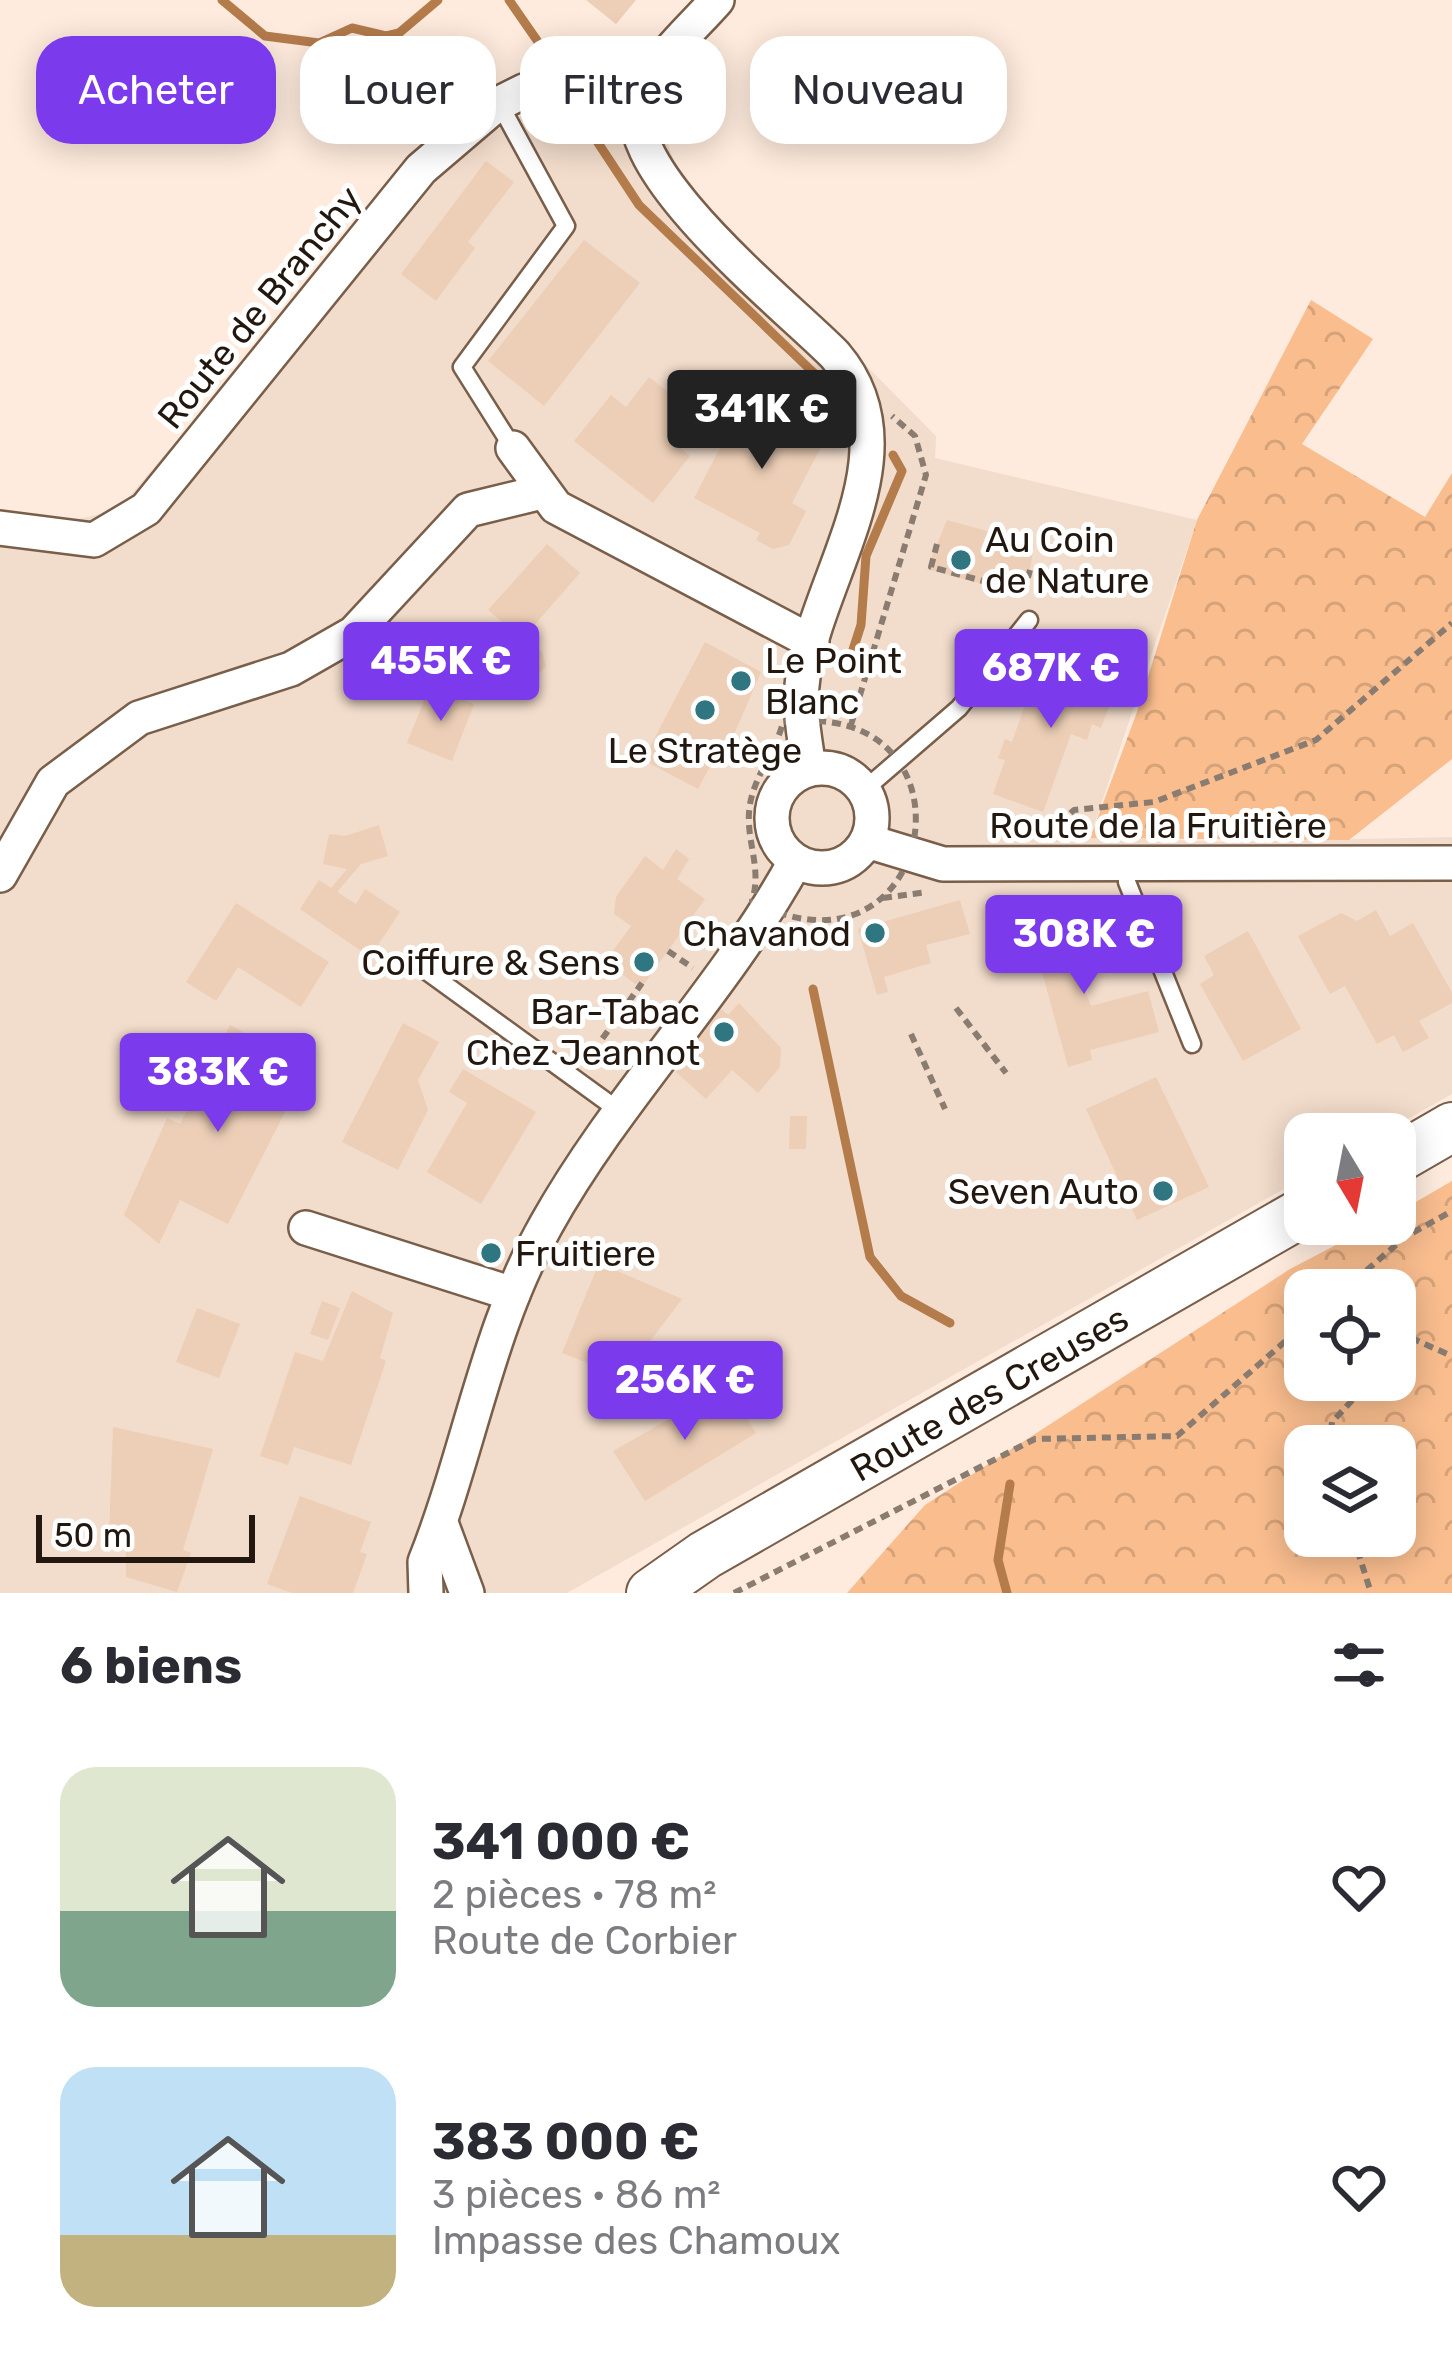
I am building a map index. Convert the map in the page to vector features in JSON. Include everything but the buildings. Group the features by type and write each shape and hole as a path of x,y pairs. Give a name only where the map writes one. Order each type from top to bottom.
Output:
{"main road":[{"path":"1416,1148 1452,1127"},
{"name":"Route des Creuses","path":"627,1593 662,1584 1284,1223"}],"street":[{"path":"686,36 717,0"},
{"name":"Route de Branchy","path":"0,529 94,540 146,509 421,169 499,103 520,93"},
{"path":"645,144 648,158 684,210 835,355 867,415 864,475 802,680 809,769"},
{"path":"513,448 556,507 812,642"},
{"path":"0,875 52,782 139,718 291,669 354,633 468,510 542,492"},
{"path":"809,769 849,775 864,790 872,824 867,841 852,859 830,868 795,862 781,848 771,811 791,778 809,769"},
{"name":"Route de la Fruitière","path":"867,841 943,864 1452,863"},
{"path":"426,1593 425,1562 513,1294 547,1222 618,1110 749,943 795,862"},
{"path":"306,1228 513,1294"},
{"path":"441,1523 467,1593"}],"lane":[{"path":"499,103 566,226 462,367 513,448"},
{"path":"864,790 959,708 1029,620"},
{"path":"1126,865 1126,882 1192,1044"},
{"path":"425,970 618,1110"}],"path":[{"path":"850,725 926,475 920,447 908,428 884,413 867,415"},
{"path":"937,544 931,567 1024,592 1030,570"},
{"path":"1046,865 1045,836 1073,810 1154,802 1316,740 1452,623"},
{"path":"783,722 850,725 896,758 917,801 917,841 910,857 889,893 847,919 801,920 768,910 752,901 759,870 749,829 751,798 783,722"},
{"path":"574,1078 642,982"},
{"path":"956,1008 1006,1073"},
{"path":"911,1034 945,1109"},
{"path":"1368,1269 1405,1237 1452,1210"},
{"path":"1416,1340 1452,1356"},
{"path":"734,1593 1036,1439 1177,1436 1284,1342"},
{"path":"1331,1425 1351,1401"},
{"path":"1360,1557 1371,1593"}],"shaded area":[{"path":"520,118 520,144 668,144 680,178 936,436 935,458 1197,520 1090,837 1225,842 1452,837 1452,1094 1416,1114 1284,1113 1284,1189 567,1593 0,1593 0,537 118,510 396,181 468,144 496,144 496,130"}],"green space":[{"path":"1311,300 1373,339 1302,444 1425,517 1452,473 1452,759 1349,840 1090,838 1137,712 1197,520"},
{"path":"1452,1181 1452,1593 847,1593 925,1505 1284,1273 1284,1401 1416,1401 1416,1269 1290,1269 1336,1245 1416,1245 1416,1202"}],"waterway":[{"path":"222,0 265,36 319,43 352,28 386,36 399,33 438,0"},
{"path":"509,0 534,36"},
{"path":"599,144 639,205 843,401"},
{"path":"851,656 861,625 866,556 902,471 893,455"},
{"path":"813,989 870,1257 901,1296 950,1323"},
{"path":"1007,1593 998,1560 1010,1484"}],"place":[{"name":"Au Coin de Nature","path":"961,560"},
{"name":"Le Point Blanc","path":"741,681"},
{"name":"Le Stratège","path":"705,710"},
{"name":"Chavanod","path":"875,933"},
{"name":"Coiffure & Sens","path":"644,962"},
{"name":"Bar-Tabac Chez Jeannot","path":"724,1032"},
{"name":"Seven Auto","path":"1163,1191"},
{"name":"Fruitiere","path":"491,1253"}]}
